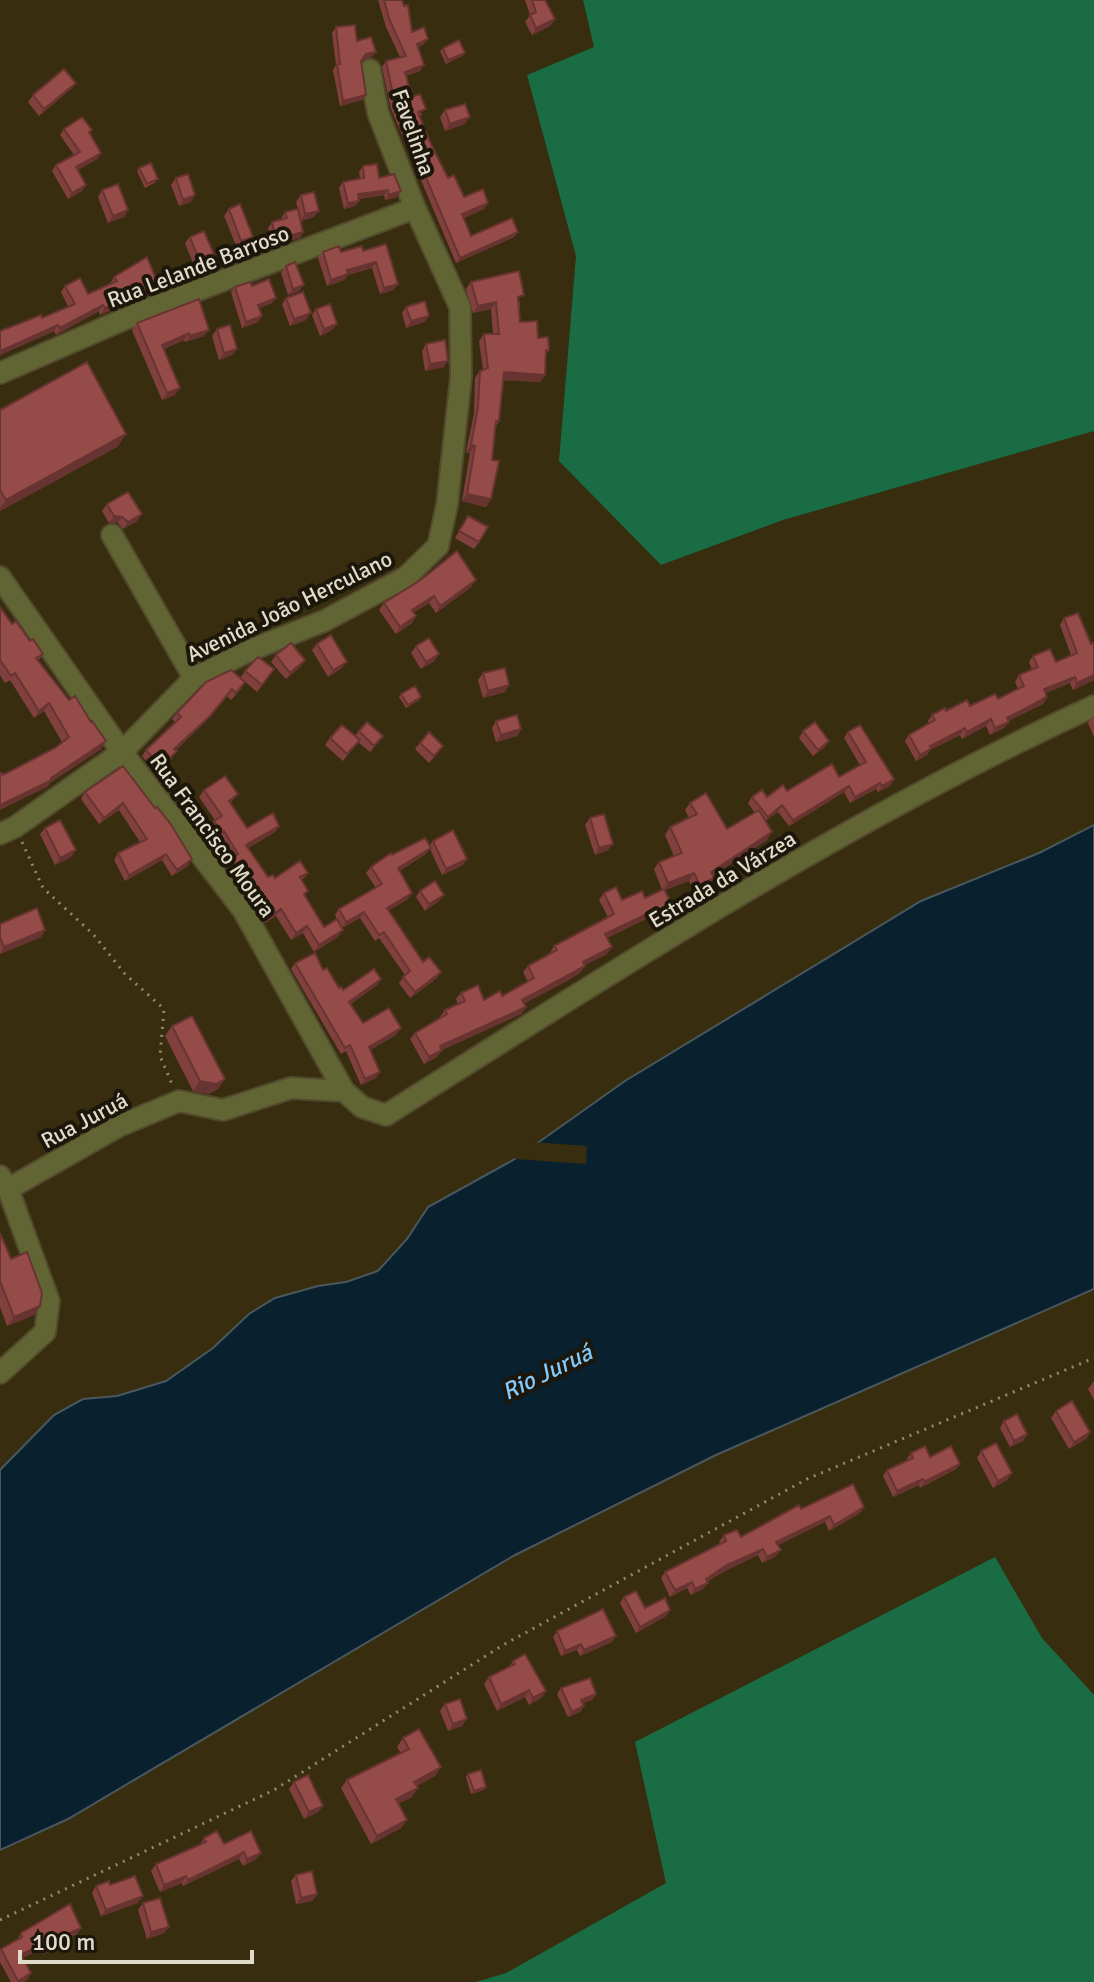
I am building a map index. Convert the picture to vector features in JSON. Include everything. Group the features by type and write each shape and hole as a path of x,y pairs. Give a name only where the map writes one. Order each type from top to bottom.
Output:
{"street":[{"name":"Favelinha","path":"370,70 378,113 415,208"},
{"name":"Rua Lelande Barroso","path":"0,373 148,309 415,208"},
{"name":"Avenida João Herculano","path":"8,831 122,752 194,678 253,649 324,621 379,592 406,577 438,546 447,505 461,377 460,307 415,208"},
{"path":"112,535 194,678"},
{"name":"Rua Francisco Moura","path":"0,577 122,752 243,910 344,1091 362,1107 386,1115"},
{"name":"Estrada da Várzea","path":"386,1115 781,870 1008,746 1094,706"},
{"path":"179,1101 223,1110 291,1088 344,1091"},
{"name":"Rua Juruá","path":"0,1373 45,1332 49,1301 4,1182 119,1126 179,1101"}],"path":[{"path":"8,831 43,888 93,934 125,974 164,1009 160,1056 179,1101"},
{"path":"0,1920 274,1790 503,1645 807,1479 1094,1358"}],"green space":[{"path":"583,0 1094,0 1094,431 783,520 661,565 559,461 576,256 527,75 594,47"},
{"path":"995,1557 1042,1638 1094,1695 1094,1982 476,1982 506,1973 666,1883 635,1742"}],"water":[{"name":"Rio Juruá","path":"1094,825 1094,1289 716,1455 515,1555 68,1819 0,1850 0,1470 54,1415 83,1399 117,1396 166,1381 213,1348 249,1314 275,1298 346,1282 378,1271 407,1239 428,1207 515,1159 625,1081 921,901 1039,853"}],"pier":[{"path":"533,1142 587,1146 586,1164 515,1159 515,1154"}],"building":[{"path":"384,0 402,0 404,6 408,5 412,32 424,27 428,39 417,44 424,65 405,72 412,97 420,94 426,109 418,112 448,178 454,175 464,197 483,189 488,203 462,214 471,236 512,218 518,232 460,258 395,104 386,61 406,56"},
{"path":"532,0 545,0 555,19 536,28 530,15 536,12"},
{"path":"355,25 357,41 371,37 376,52 366,54 361,61 366,95 343,101 337,65 340,64 336,27"},
{"path":"459,40 465,53 448,60 443,48"},
{"path":"64,69 76,83 44,109 33,95"},
{"path":"465,104 470,117 450,124 445,110"},
{"path":"82,117 92,130 89,132 101,153 76,167 86,185 72,193 56,165 80,152 64,129"},
{"path":"151,163 158,179 147,184 139,168"},
{"path":"377,164 379,178 394,174 401,191 389,195 388,190 358,194 359,201 348,203 343,182 364,178 363,166"},
{"path":"188,174 195,195 183,200 176,178"},
{"path":"118,184 128,210 113,216 102,190"},
{"path":"314,192 319,211 305,214 301,195"},
{"path":"240,204 253,237 241,241 229,209"},
{"path":"298,209 303,232 276,240 272,222 287,218 285,212"},
{"path":"204,231 218,264 203,270 190,237"},
{"path":"386,244 398,284 384,288 376,262 347,270 348,274 331,280 323,252 339,246 341,252 362,246 363,251"},
{"path":"147,257 159,286 105,308 103,305 60,328 58,325 0,351 0,331 75,304 65,286 80,278 88,294 117,281 114,277"},
{"path":"295,262 304,285 293,289 286,266"},
{"path":"519,271 524,295 518,297 520,322 537,321 538,338 548,337 549,350 546,350 545,375 504,372 492,460 499,461 491,499 467,494 475,446 471,445 480,371 488,368 484,334 499,334 496,302 478,306 471,282"},
{"path":"269,279 276,298 258,305 262,316 246,322 235,287 250,282 252,286"},
{"path":"303,292 311,313 294,319 286,298"},
{"path":"199,299 209,330 190,336 189,333 162,345 180,388 167,393 137,323"},
{"path":"425,301 429,316 411,321 406,307"},
{"path":"330,304 337,324 324,329 316,309"},
{"path":"230,325 237,349 224,353 217,329"},
{"path":"445,340 448,361 430,364 426,344"},
{"path":"87,362 126,434 6,500 0,490 0,410"},
{"path":"128,492 142,514 128,522 114,516 107,504"},
{"path":"468,516 488,527 479,542 459,531"},
{"path":"457,551 476,580 440,606 434,596 412,610 416,616 400,627 384,603 422,579"},
{"path":"0,607 12,624 16,621 30,641 33,639 43,654 36,658 69,700 75,696 106,741 52,780 0,805 0,773 3,775 55,748 69,737 49,703 39,711 15,673 11,676 0,660"},
{"path":"1078,613 1094,646 1094,675 1077,683 1075,677 1044,689 1047,697 1007,718 1009,722 995,728 991,719 967,732 965,728 930,746 931,749 920,755 909,735 935,720 932,715 967,700 970,706 995,694 998,699 1024,686 1019,675 1038,667 1033,656 1050,649 1056,662 1077,653 1064,618"},
{"path":"331,635 347,662 333,670 317,644"},
{"path":"429,638 439,654 426,662 416,646"},
{"path":"291,643 305,660 290,673 276,655"},
{"path":"258,657 274,669 262,685 245,671"},
{"path":"505,668 509,685 488,691 483,673"},
{"path":"231,670 245,682 236,693 232,689 210,716 174,749 177,751 161,767 146,750 181,717 177,713 206,682"},
{"path":"415,686 421,697 408,705 401,694"},
{"path":"517,715 521,729 501,735 496,721"},
{"path":"367,722 383,736 374,746 359,731"},
{"path":"815,722 829,741 818,750 803,731"},
{"path":"342,725 360,740 347,754 330,738"},
{"path":"860,725 894,779 855,797 849,786 793,820 782,805 768,817 752,797 762,790 767,797 783,785 787,791 832,764 839,777 866,762 848,732"},
{"path":"429,732 443,746 434,756 420,743"},
{"path":"123,766 170,823 192,859 177,870 166,854 129,875 118,853 147,839 123,803 104,818 85,792"},
{"path":"225,776 238,794 229,801 247,828 273,813 279,826 246,845 268,877 273,875 275,878 300,861 308,873 300,877 308,891 304,894 324,927 337,919 343,930 319,945 307,926 296,933 281,909 270,916 258,895 230,860 238,854 214,821 222,816 204,790"},
{"path":"706,793 727,829 759,810 772,832 711,872 714,878 700,885 694,873 668,883 659,862 682,853 670,827 697,814 690,803"},
{"path":"604,814 613,844 599,848 590,818"},
{"path":"60,820 76,850 60,858 45,828"},
{"path":"453,830 467,859 446,869 433,841"},
{"path":"425,838 431,848 398,868 412,893 387,908 423,962 429,957 441,972 415,992 403,977 410,971 384,932 379,935 364,912 346,922 339,909 382,884 371,867 391,853"},
{"path":"435,881 444,895 429,904 420,891"},
{"path":"616,887 622,900 642,891 645,898 664,889 677,914 665,921 659,908 605,934 612,947 583,962 585,966 522,1000 526,1007 440,1046 442,1050 429,1057 415,1033 447,1014 445,1010 465,1001 461,993 478,985 484,1000 500,991 502,996 534,978 528,966 557,950 554,946 614,914 604,893"},
{"path":"37,908 45,930 4,947 0,924"},
{"path":"315,953 323,970 327,968 343,990 374,969 381,979 349,1002 363,1023 389,1008 401,1028 369,1047 380,1072 365,1079 350,1045 345,1048 295,963"},
{"path":"192,1016 225,1079 216,1084 200,1081 172,1026"},
{"path":"0,1233 11,1259 27,1252 42,1293 40,1306 14,1317 0,1281"},
{"path":"1072,1401 1090,1432 1074,1442 1056,1411"},
{"path":"1017,1414 1027,1434 1014,1441 1004,1421"},
{"path":"996,1443 1012,1473 998,1481 981,1451"},
{"path":"925,1446 930,1457 951,1446 960,1464 897,1491 887,1470 913,1458 911,1453"},
{"path":"853,1484 864,1507 834,1525 830,1516 776,1542 781,1550 767,1557 763,1549 727,1565 706,1579 708,1583 695,1589 692,1582 675,1590 665,1572 726,1541 724,1535 737,1530 741,1537 799,1505 801,1509"},
{"path":"636,1591 645,1608 665,1598 670,1610 640,1627 624,1597"},
{"path":"603,1609 616,1636 584,1650 581,1644 565,1651 557,1631"},
{"path":"525,1654 546,1691 533,1698 529,1690 501,1704 489,1677 515,1664 513,1661"},
{"path":"590,1678 596,1694 581,1700 584,1706 572,1712 561,1688"},
{"path":"460,1699 467,1719 453,1724 445,1704"},
{"path":"419,1729 441,1767 414,1782 418,1788 396,1799 407,1820 377,1836 347,1780 409,1749 403,1738"},
{"path":"481,1770 486,1787 474,1791 468,1774"},
{"path":"308,1775 323,1806 309,1812 294,1782"},
{"path":"217,1831 224,1844 251,1831 261,1853 247,1859 244,1852 188,1880 186,1876 164,1885 156,1864 206,1842 204,1838"},
{"path":"312,1871 317,1894 301,1898 296,1875"},
{"path":"135,1876 143,1896 106,1910 96,1886 109,1881 110,1885"},
{"path":"160,1898 169,1927 151,1932 143,1903"},
{"path":"70,1904 81,1928 59,1938 61,1942 48,1948 45,1942 21,1955 31,1973 18,1981 1,1949 22,1937 21,1933"}]}
